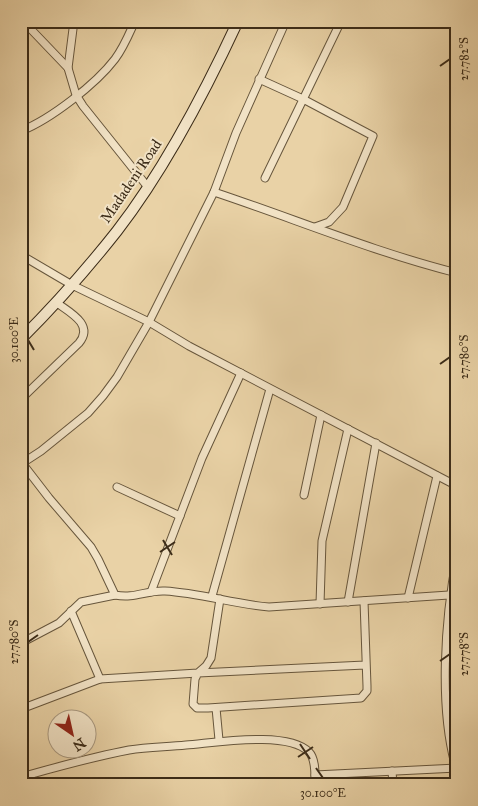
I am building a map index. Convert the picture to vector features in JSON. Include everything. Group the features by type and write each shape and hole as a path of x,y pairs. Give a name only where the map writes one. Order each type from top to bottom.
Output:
{"street":[{"path":"22,21 68,68"},
{"path":"74,21 68,68 76,95 147,186"},
{"path":"21,131 42,122 102,73 124,46 134,21"},
{"name":"Madadeni Road","path":"21,339 57,303 118,230 147,186 207,86 238,21"},
{"path":"115,595 91,547 22,463 88,413 117,377 149,322 214,192 236,133 286,21"},
{"path":"265,178 341,21"},
{"path":"259,79 303,99 373,136 343,207 329,222 314,227"},
{"path":"214,192 345,239 457,273"},
{"path":"21,255 72,285 149,322 189,346 457,486"},
{"path":"21,399 80,344 85,335 86,330 81,323 57,303"},
{"path":"151,592 202,458 241,373"},
{"path":"212,596 270,389"},
{"path":"304,495 321,415"},
{"path":"320,604 323,536 348,429"},
{"path":"348,602 376,443"},
{"path":"408,598 437,476"},
{"path":"117,487 180,516"},
{"path":"315,775 456,769 445,687 457,556"},
{"path":"21,643 59,623 85,600 115,595 134,597 151,592 165,591 212,596 248,605 269,607 453,595"},
{"path":"220,599 211,658 194,679 193,704 197,708 361,698 367,691 364,601"},
{"path":"71,612 100,679"},
{"path":"21,709 100,679 365,665"},
{"path":"216,708 219,740"},
{"path":"21,777 130,750 219,740 261,739 291,743 304,748 310,753 315,775 315,785"},
{"path":"392,771 392,785"}]}
